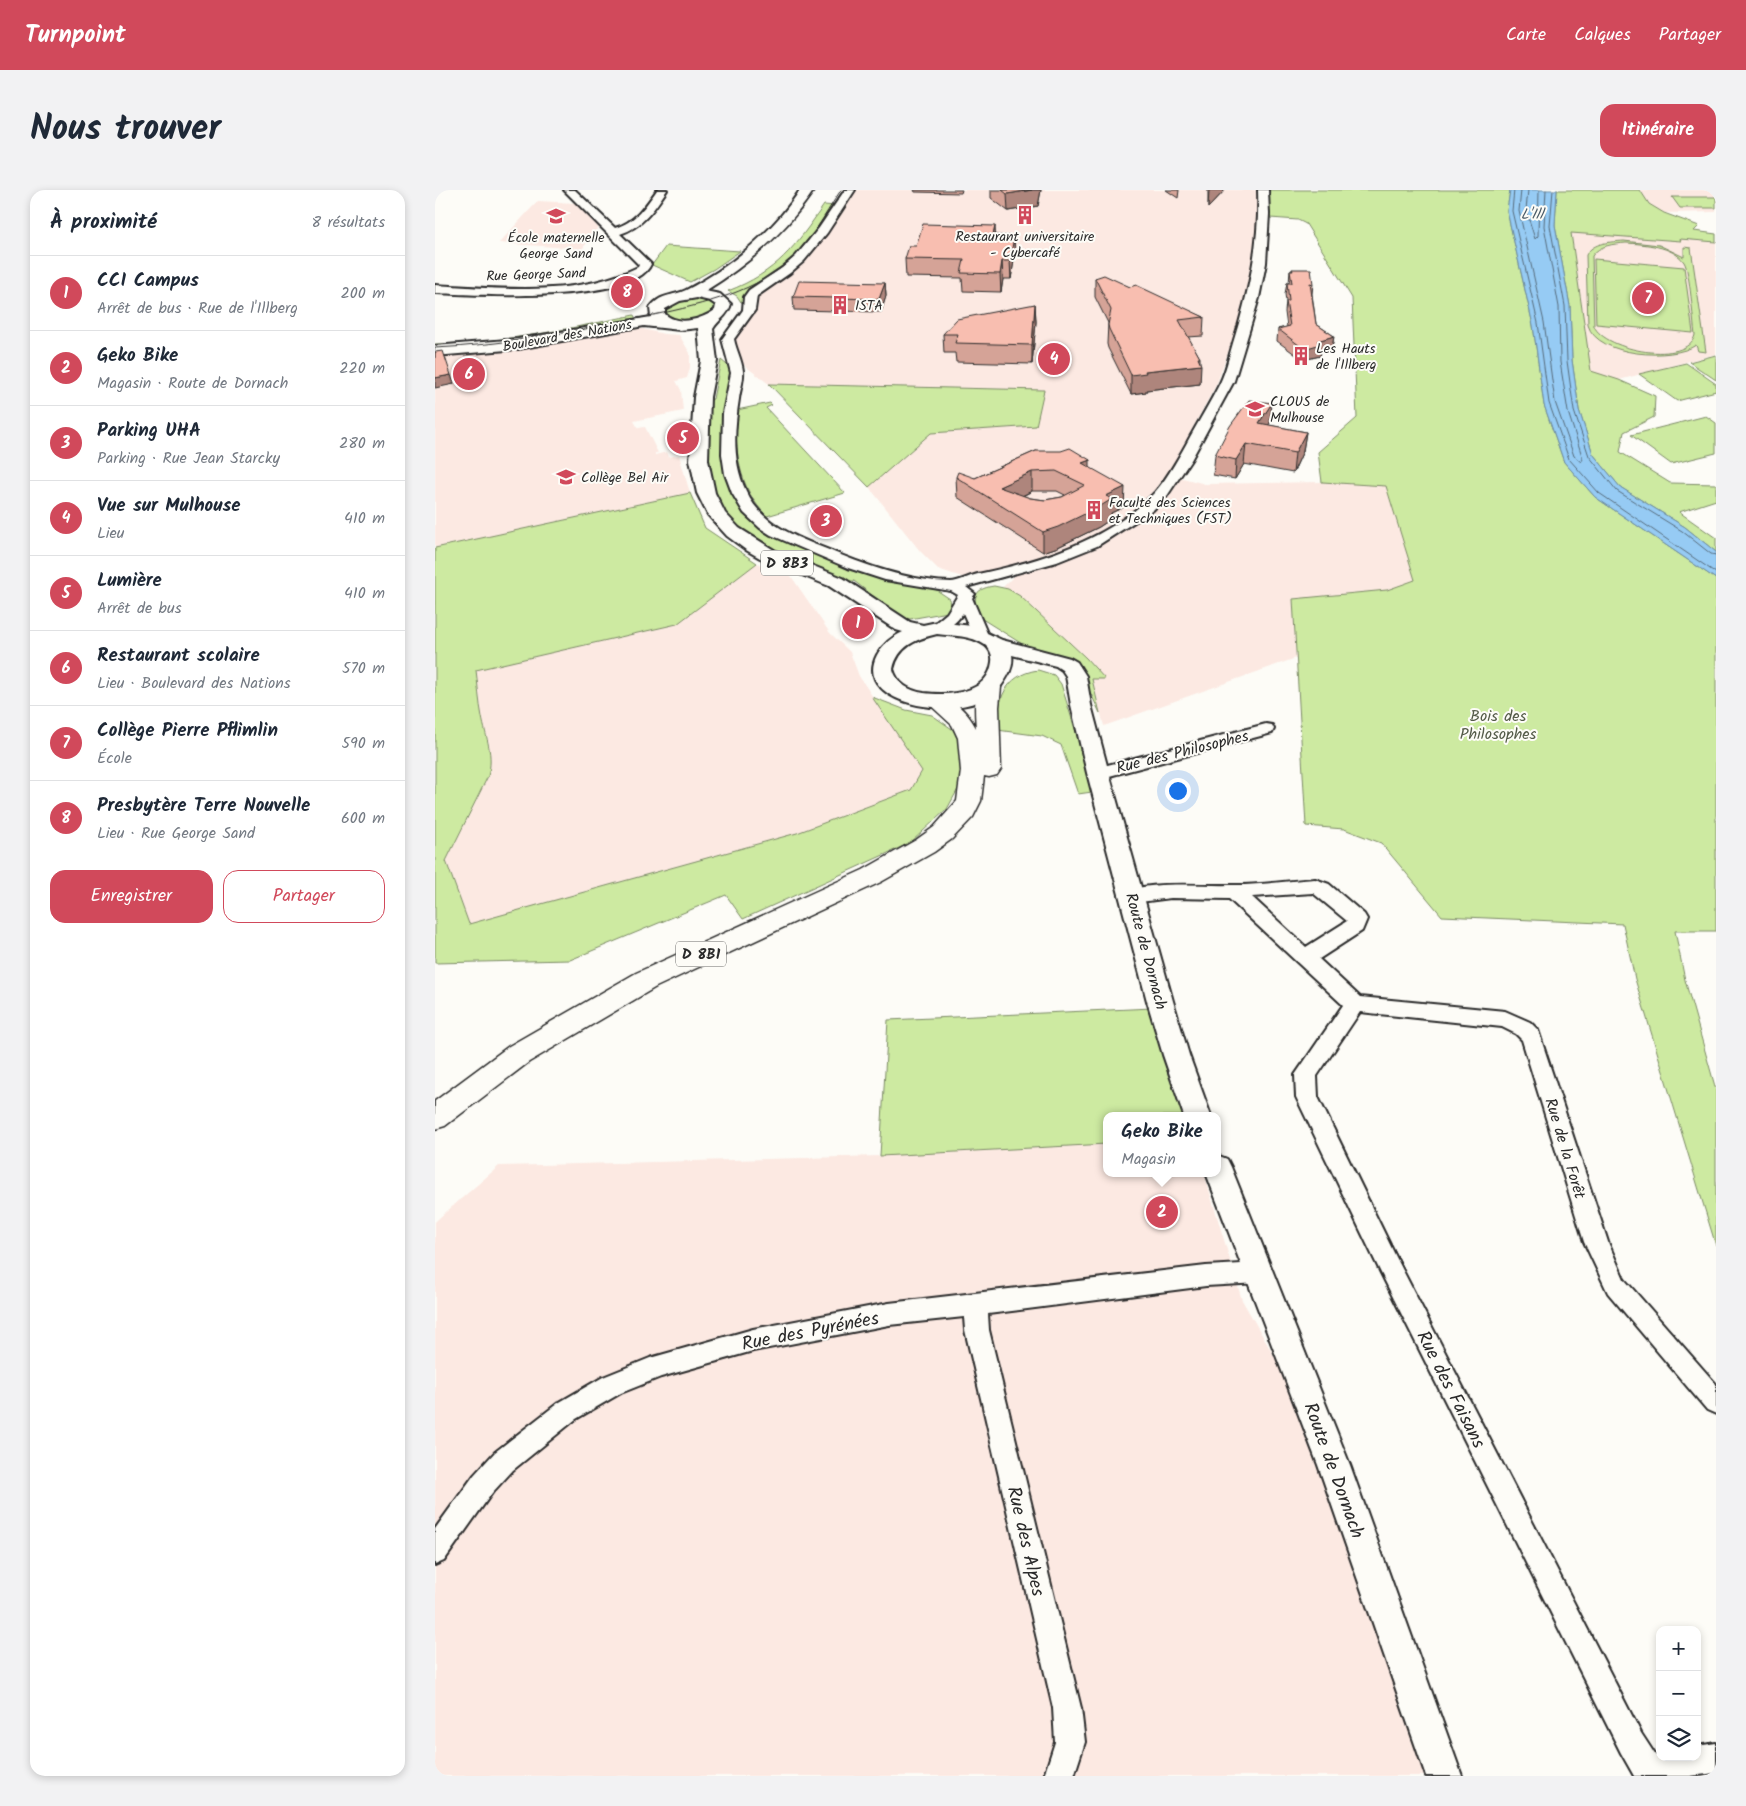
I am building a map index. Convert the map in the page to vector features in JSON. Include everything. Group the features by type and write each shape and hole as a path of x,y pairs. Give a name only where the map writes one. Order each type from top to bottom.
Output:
{"highway":[{"name":"D 8B1","path":"969,801 981,790 988,776 991,758 986,699 996,680"},
{"name":"D 8B1","path":"435,1117 519,1054 646,980 872,876 925,846 955,822 969,801 973,770 970,738 961,722 937,702"}],"main road":[{"path":"688,295 714,280 765,242 783,223 807,190"},
{"path":"713,296 714,280"},
{"path":"688,295 713,296 722,301 724,306 722,312 711,320"},
{"name":"Boulevard des Nations","path":"435,342 490,339 553,331 660,305 671,298 688,295"},
{"path":"660,305 657,308 657,315 668,322"},
{"name":"Boulevard des Nations","path":"435,351 517,344 644,321 684,324 711,320"},
{"name":"D 8B3","path":"711,320 705,329 709,368 702,397 699,460 708,498 717,515 744,540 767,554 836,582 853,595 903,626 930,630"},
{"path":"684,324 707,349"},
{"name":"D 8B3","path":"853,595 860,611 892,647"},
{"path":"953,628 979,633 996,644 1046,656 1070,666 1076,676 1081,704 1068,680 1053,668 1025,666 996,680 975,695 957,700 937,702 909,696 891,686 884,675 883,669 887,654 892,647 910,635 930,630 953,628"},
{"path":"996,644 1004,658 996,680"},
{"name":"Route de Dornach","path":"1081,704 1176,1055 1197,1112"},
{"name":"Route de Dornach","path":"1221,1177 1334,1464 1444,1776"}],"street":[{"name":"Rue George Sand","path":"435,289 566,290 594,286 621,279 643,269 645,264 569,190"},
{"path":"612,233 628,229 637,223 662,190"},
{"path":"850,190 800,259 780,276 758,289 749,297 749,310 728,339 729,351 737,372 727,431 729,456 735,482 747,507 765,525 803,544 881,574 962,594"},
{"path":"930,630 953,616 962,594 974,579 1013,571 1052,559 1093,543 1148,507 1162,493 1184,460 1228,381 1253,298 1260,263 1264,214 1263,190"},
{"path":"962,594 979,633"},
{"name":"Rue des Philosophes","path":"1100,779 1266,730"},
{"path":"1132,896 1171,891 1234,892 1315,886 1357,919 1355,926 1306,957"},
{"path":"1234,892 1355,1004"},
{"name":"Rue de la Forêt","path":"1355,1004 1505,1019 1523,1028 1531,1036 1595,1242 1615,1286 1716,1402"},
{"name":"Rue des Faisans","path":"1355,1004 1306,1074 1307,1097 1388,1264 1631,1743 1652,1776 1670,1764 1716,1758"},
{"name":"Rue des Pyrénées","path":"435,1552 483,1484 504,1461 567,1411 612,1385 659,1366 753,1340 889,1314 1206,1276 1259,1273"},
{"name":"Rue des Alpes","path":"976,1305 977,1330 1067,1708 1070,1742 1059,1776"}],"shaded area":[{"path":"854,190 1268,190 1270,218 1247,300 1217,383 1168,474 1205,484 1322,482 1386,486 1415,580 1387,590 1293,599 1296,658 1104,726 1092,679 1104,678 1086,658 1020,596 1003,587 1030,560 962,577 938,569 920,551 869,487 931,433 1035,426 1044,390 769,384 741,363 733,341 758,307 756,300 758,294 794,271 812,254"},
{"path":"1640,190 1716,190 1716,212 1664,213 1648,204"},
{"name":"École maternelle George Sand","path":"538,201 575,203 599,228 582,249 499,243"},
{"path":"1571,232 1716,242 1716,354 1619,380 1591,372"},
{"path":"638,328 664,334 679,335 690,353 690,368 687,378 676,381 681,390 683,411 634,421 638,428 645,427 658,453 655,453 655,455 667,452 669,457 679,455 690,493 435,548 435,354 532,345"},
{"path":"757,563 791,576 830,633 850,652 859,676 922,771 911,790 797,833 469,924 446,861 488,776 489,744 482,719 476,670 677,624"},
{"path":"1103,1144 1103,1177 1205,1177 1242,1300 1300,1401 1425,1776 435,1776 435,1222 499,1166 880,1156"}],"green space":[{"name":"Bois des Philosophes","path":"1267,190 1510,190 1507,211 1533,325 1544,405 1564,462 1595,497 1716,579 1716,931 1675,931 1685,980 1716,1090 1716,1246 1635,979 1623,924 1442,916 1381,843 1344,829 1306,826 1293,599 1387,590 1415,580 1386,486 1322,482 1318,452 1357,418 1352,298 1306,224 1298,220 1270,218"},
{"path":"1557,190 1640,190 1649,204 1664,213 1699,226 1694,231 1716,234 1716,242 1571,233 1591,371 1619,380 1655,396 1654,417 1624,432 1620,452 1670,483 1716,484 1716,500 1679,512 1716,538 1716,552 1685,527 1620,487 1593,454 1579,410 1572,360 1570,306 1555,225"},
{"path":"1672,197 1716,197 1716,208 1680,208"},
{"path":"824,205 836,206 802,254 745,302 741,302 737,296 728,291 745,284 772,267 794,246"},
{"path":"1624,241 1659,245 1684,257 1684,247 1691,248 1706,352 1698,351 1696,345 1671,353 1637,353 1620,350 1605,344 1594,336 1588,325 1586,255 1593,247 1598,245","holes":["1626,243 1666,249 1673,252 1684,262 1690,285 1695,335 1689,345 1677,350 1646,352 1613,342 1601,335 1594,326 1592,256 1599,249"]},
{"path":"666,246 740,251 714,269 690,282 652,265"},
{"path":"1594,259 1684,267 1693,333 1596,324"},
{"path":"692,298 713,303 715,310 705,318 698,320 677,319 665,315 665,308 675,301"},
{"path":"634,315 637,321 557,337 435,350 435,344 510,338"},
{"path":"1716,355 1716,380 1689,362"},
{"path":"721,360 732,369 723,408 721,431 728,478 775,536 817,555 888,580 932,587 950,599 951,606 948,612 910,619 900,617 854,581 774,551 741,530 727,516 715,495 705,448 708,400 713,399"},
{"path":"1686,363 1716,384 1716,391 1677,401 1639,374"},
{"path":"769,384 1044,390 1036,426 931,433 869,487"},
{"path":"770,403 772,405 766,408 845,493 767,516 757,505 744,480 740,467 736,438 737,410"},
{"path":"1706,416 1716,423 1716,453 1671,464 1631,435"},
{"path":"690,493 705,528 757,563 677,624 476,670 481,711 489,746 490,768 488,776 446,861 469,924 797,833 911,790 922,771 872,697 906,710 932,715 952,729 961,740 963,780 947,809 910,843 743,919 726,895 570,960 435,963 435,548"},
{"path":"994,586 1008,589 1020,596 1086,658 1105,679 1092,679 1100,713 1081,673 1027,647 979,617 975,600 976,596 978,592 987,587"},
{"path":"1038,670 1054,675 1061,684 1084,758 1092,792 1078,794 1061,745 1042,736 997,730 999,709 1005,691 1017,677"},
{"path":"1153,1008 1185,1112 1103,1112 1103,1144 880,1156 888,1020"}],"water":[{"name":"L'Ill","path":"1510,190 1557,190 1555,225 1570,306 1572,360 1579,410 1593,454 1620,487 1685,527 1716,552 1716,579 1595,497 1564,462 1544,405 1533,325 1507,211"}],"building":[{"path":"1002,190 1032,190 1007,194"},
{"path":"923,224 995,226 993,235 1014,236 1010,261 1002,261 1000,274 961,273 964,260 905,259 909,246 916,246"},
{"path":"1292,269 1311,269 1313,284 1310,283 1316,324 1334,336 1317,341 1321,344 1304,349 1278,329 1290,326 1286,301 1289,301 1287,283 1292,283 1290,271 1293,271"},
{"path":"1104,275 1130,287 1136,285 1204,317 1179,320 1200,358 1198,358 1201,365 1145,371 1146,373 1131,375 1109,329 1111,310 1095,278"},
{"path":"799,281 885,283 879,299 793,297"},
{"path":"1035,304 1032,345 955,343 958,334 943,334 957,319"},
{"path":"443,351 451,375 435,378 435,352"},
{"path":"1249,400 1272,403 1259,423 1306,432 1295,453 1246,444 1236,460 1215,455 1230,426"},
{"path":"1070,448 1090,460 1082,463 1125,487 1106,496 1112,499 1099,507 1058,527 1043,532 956,477 958,472 975,478 1036,451 1061,451","holes":["1056,471 1085,485 1062,497 1045,500 1030,498 999,487 1032,472"]}],"tram line":[{"path":"435,348 486,344 560,334 673,311 711,301 747,288 764,279 791,260 807,242 841,190"}],"place":[{"name":"Restaurant universitaire - Cybercafé","path":"1025,215"},
{"name":"École maternelle George Sand","path":"556,216"},
{"name":"Presbytère Terre Nouvelle","path":"627,292"},
{"name":"Collège Pierre Pflimlin","path":"1648,298"},
{"name":"ISTA","path":"840,305"},
{"name":"Les Hauts de l'Illberg","path":"1301,356"},
{"name":"Vue sur Mulhouse","path":"1054,359"},
{"name":"Restaurant scolaire","path":"469,374"},
{"name":"CLOUS de Mulhouse","path":"1255,409"},
{"name":"Lumière","path":"683,438"},
{"name":"Collège Bel Air","path":"566,477"},
{"name":"Faculté des Sciences et Techniques (FST)","path":"1094,510"},
{"name":"Parking UHA","path":"826,521"},
{"name":"CCI Campus","path":"858,623"},
{"name":"Geko Bike","path":"1162,1212"}]}
